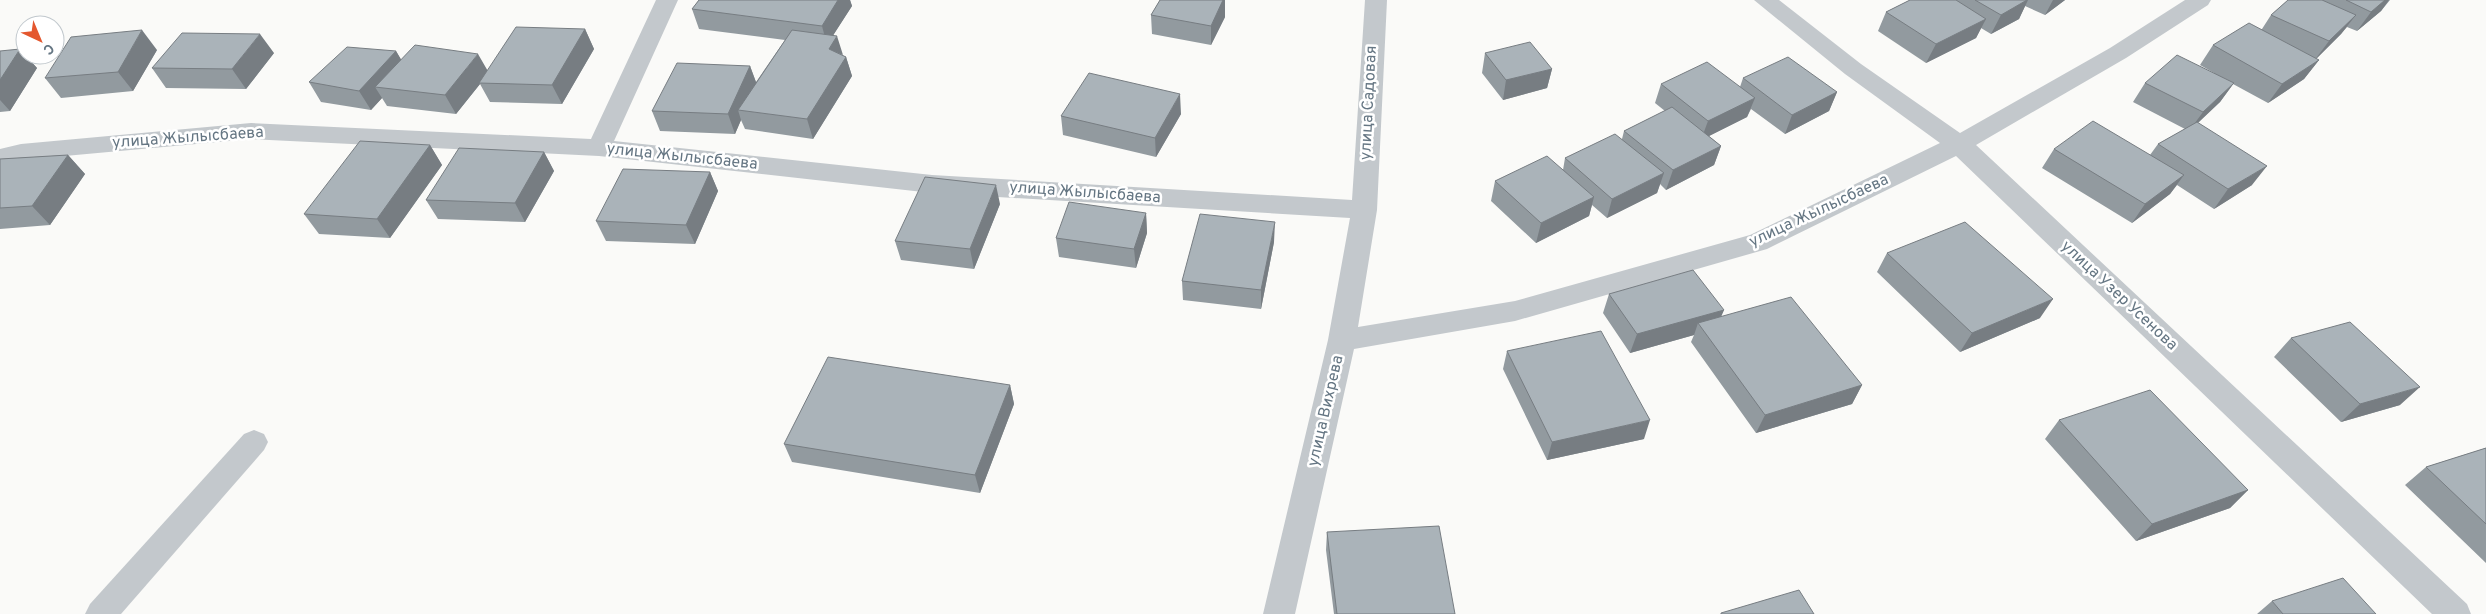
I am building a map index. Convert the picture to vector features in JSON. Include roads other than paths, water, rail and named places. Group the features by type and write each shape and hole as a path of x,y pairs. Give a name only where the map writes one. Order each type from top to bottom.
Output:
{"street":[{"path":"599,148 667,0"},
{"name":"улица Садовая","path":"1364,208 1376,0"},
{"name":"улица Узер Усенова","path":"1765,0 1853,69 1959,144 2455,614"},
{"name":"улица Жылысбаева","path":"1342,340 1515,311 1758,242 1959,144 2118,53 2200,0"},
{"name":"улица Жылысбаева","path":"0,157 21,152 250,131 599,148 932,184 1364,208"},
{"name":"улица Вихрева","path":"1279,614 1342,340 1364,208"}],"lane":[{"path":"101,614 254,442"}]}
